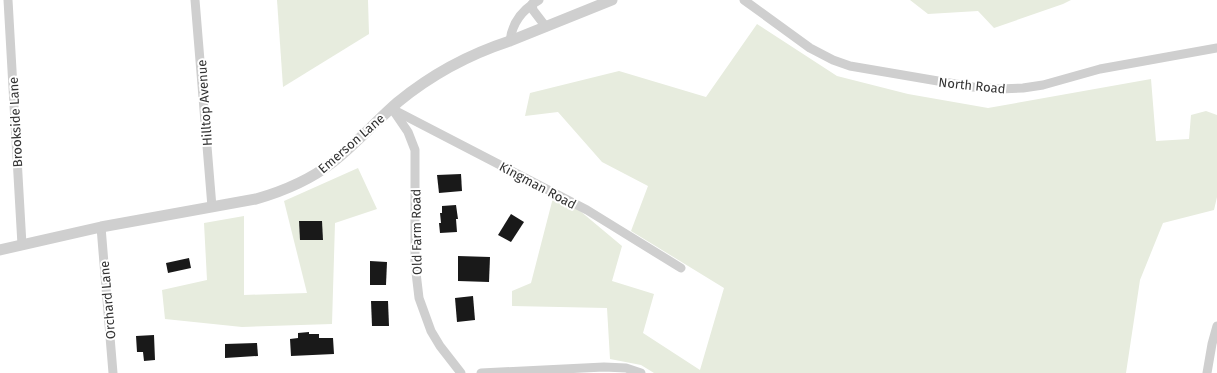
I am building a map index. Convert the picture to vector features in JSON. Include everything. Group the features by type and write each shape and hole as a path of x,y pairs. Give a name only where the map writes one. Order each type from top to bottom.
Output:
{"street":[{"name":"Brookside Lane","path":"8,0 22,245"},
{"name":"Hilltop Avenue","path":"196,0 212,207"},
{"name":"Emerson Lane","path":"0,250 101,227 256,199 277,193 315,175 345,152 392,108 431,79 465,59 494,46 612,0"},
{"name":"North Road","path":"744,0 810,48 833,60 850,66 973,88 999,90 1043,86 1100,69 1217,48"},
{"path":"536,2 533,10 546,27"},
{"path":"510,41 515,22 536,2"},
{"name":"Kingman Road","path":"392,108 587,210 681,268"},
{"name":"Old Farm Road","path":"392,108 408,132 415,150 415,264 419,298 431,331 440,346 461,373"},
{"name":"Orchard Lane","path":"101,227 113,373"},
{"path":"1207,373 1217,326"},
{"path":"481,373 604,367 626,368 641,373"}],"shaded area":[{"path":"277,0 368,0 369,34 283,87"},
{"path":"910,0 1071,0 994,28 978,11 928,14"},
{"path":"757,24 837,76 908,94 988,108 1151,79 1156,141 1189,139 1191,115 1206,111 1217,115 1217,197 1214,210 1163,223 1140,280 1126,373 654,373 641,365 610,359 607,308 512,306 512,291 531,283 555,190 622,246 612,281 654,294 643,333 700,370 724,288 631,231 648,186 602,162 558,112 525,116 530,93 619,71 706,97"},
{"path":"358,168 377,209 335,223 332,324 242,327 165,319 162,290 207,280 204,223 244,216 244,295 307,293 284,201"}],"building":[{"path":"461,174 462,191 439,193 437,175"},
{"path":"456,205 458,219 456,219 457,232 440,233 439,223 441,223 440,213 442,213 442,206"},
{"path":"511,214 524,222 511,242 498,235"},
{"path":"299,221 322,221 323,240 300,240"},
{"path":"458,256 490,257 489,282 458,281"},
{"path":"189,258 191,268 168,273 166,263"},
{"path":"370,261 387,262 386,285 370,285"},
{"path":"473,296 475,320 457,322 455,298"},
{"path":"371,301 388,301 389,326 372,326"},
{"path":"309,332 309,334 319,334 319,338 333,338 334,354 291,356 290,339 298,338 298,333"},
{"path":"154,335 155,360 144,361 143,352 137,352 136,336"},
{"path":"257,343 258,356 225,358 225,344"}]}
